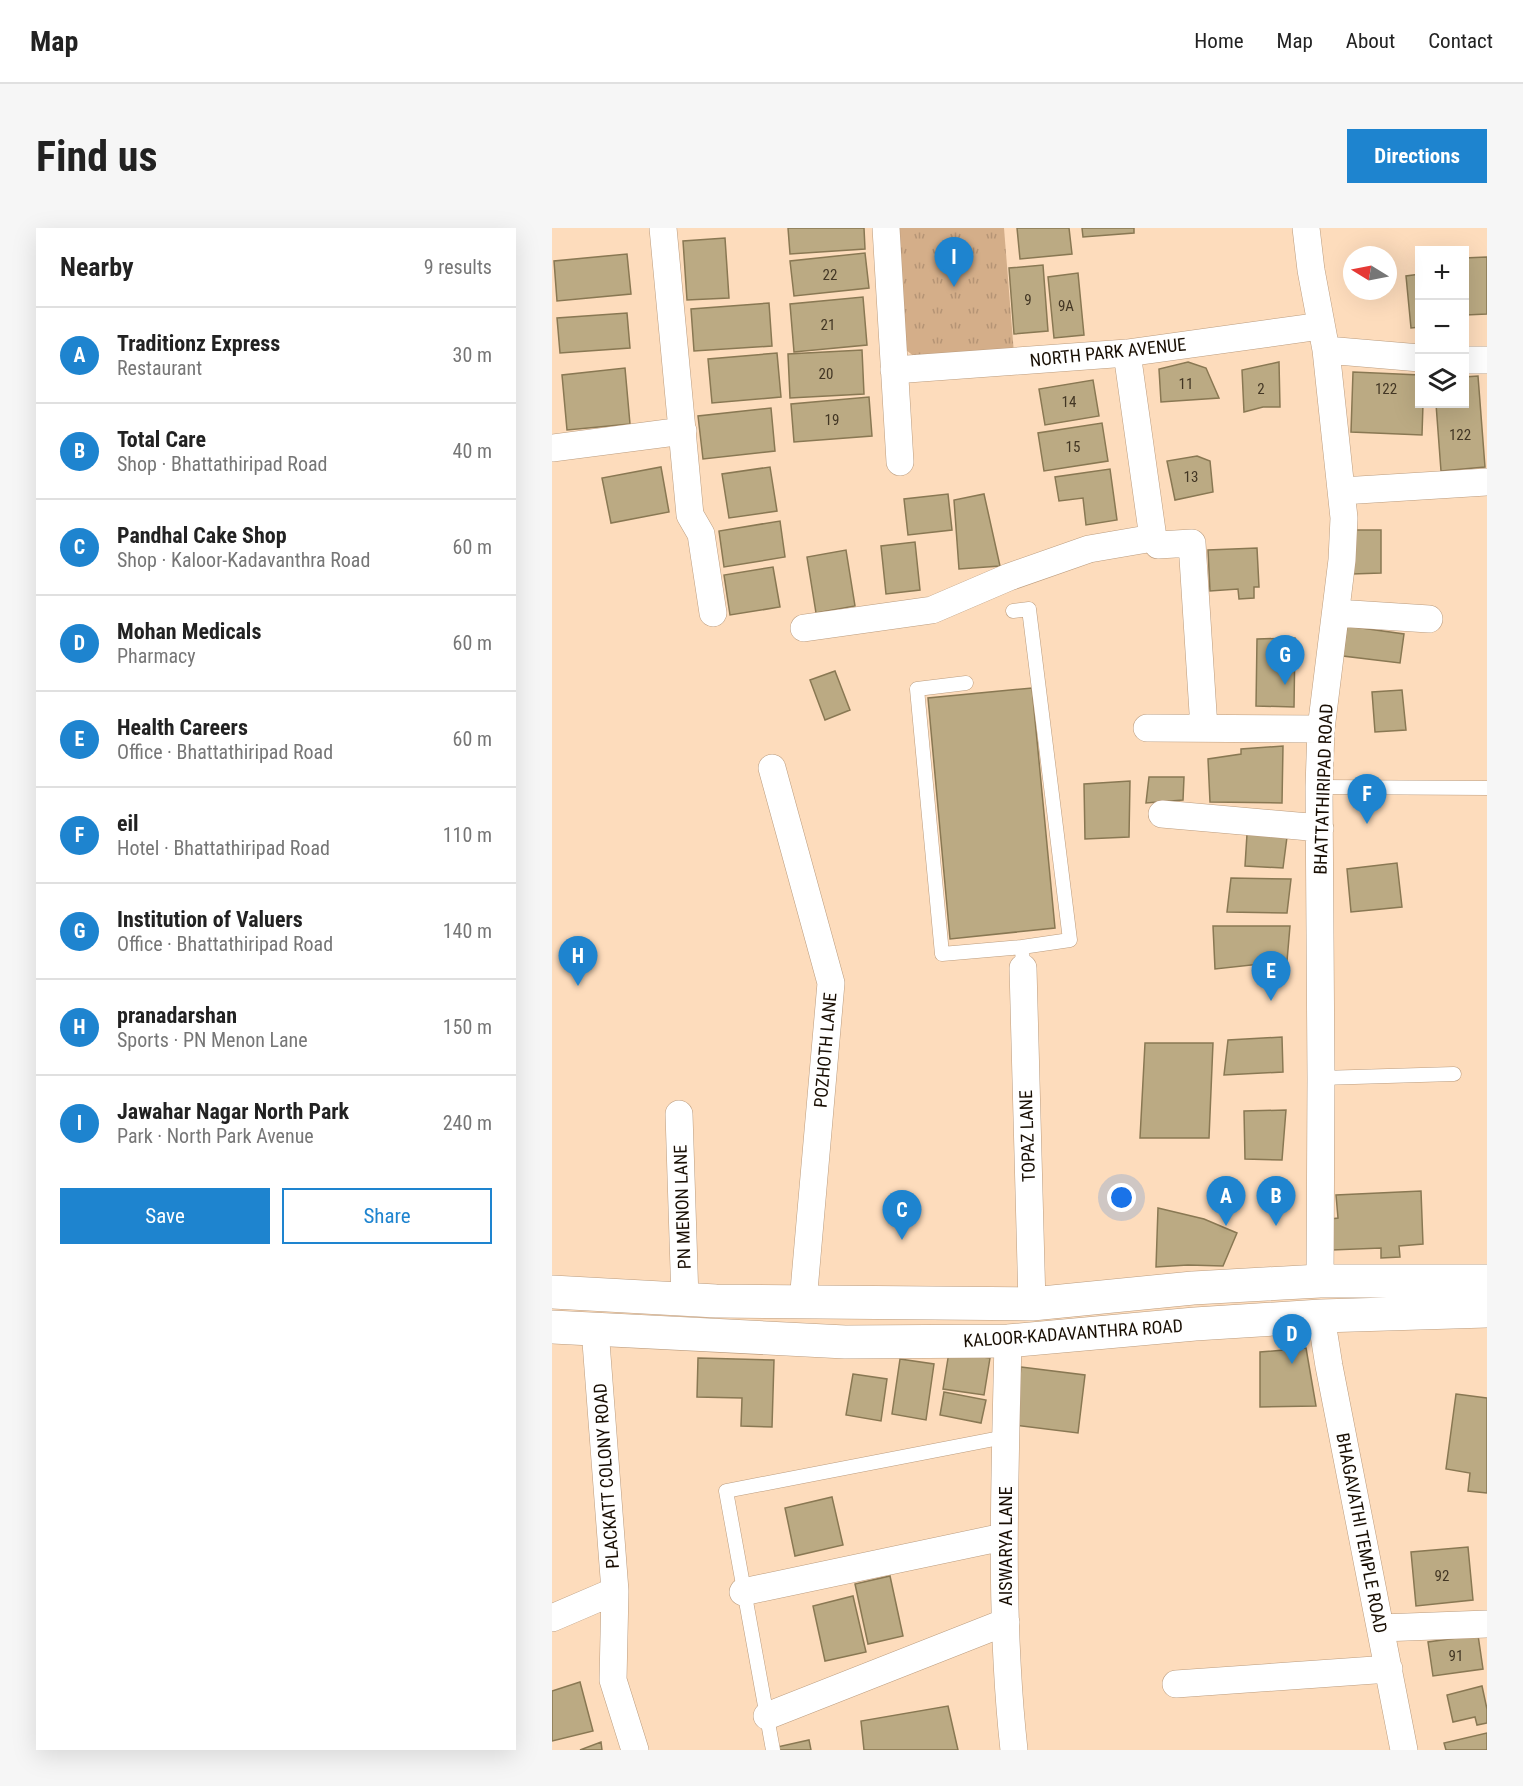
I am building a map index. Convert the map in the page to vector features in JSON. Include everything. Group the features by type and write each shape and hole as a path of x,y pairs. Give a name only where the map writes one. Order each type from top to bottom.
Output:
{"main road":[{"name":"KALOOR-KADAVANTHRA ROAD","path":"552,1292 685,1300 1032,1304 1193,1288 1320,1281 1487,1281"},
{"path":"1320,1281 1321,1316"},
{"path":"595,1329 597,1295"},
{"name":"KALOOR-KADAVANTHRA ROAD","path":"552,1327 845,1341 1008,1341 1195,1324 1321,1316 1487,1311"}],"street":[{"path":"663,228 690,515 701,534 713,614"},
{"path":"886,228 900,462"},
{"name":"BHATTATHIRIPAD ROAD","path":"1306,228 1311,270 1324,338 1344,518 1336,613 1321,729 1319,787 1320,1281"},
{"name":"NORTH PARK AVENUE","path":"894,370 1324,338 1415,357"},
{"path":"1127,352 1153,538 1158,545 1192,543 1204,728"},
{"path":"1469,360 1487,360"},
{"path":"552,448 683,431"},
{"path":"1342,491 1487,482"},
{"path":"804,628 932,610 1009,577 1089,549 1153,538"},
{"path":"1336,613 1429,619"},
{"path":"1147,728 1321,729"},
{"name":"POZHOTH LANE","path":"772,768 831,983 803,1302"},
{"path":"1162,814 1320,828"},
{"name":"TOPAZ LANE","path":"1022,957 1032,1304"},
{"name":"PN MENON LANE","path":"679,1114 685,1300"},
{"name":"BHAGAVATHI TEMPLE ROAD","path":"1321,1316 1404,1750"},
{"name":"PLACKATT COLONY ROAD","path":"552,1618 615,1591 595,1329"},
{"name":"AISWARYA LANE","path":"1008,1341 1003,1537 1008,1697 1014,1750"},
{"path":"743,1592 1003,1537"},
{"path":"615,1591 613,1680 635,1750"},
{"path":"767,1716 1006,1622"},
{"path":"1381,1628 1487,1624"},
{"path":"1176,1684 1389,1670"}],"lane":[{"path":"966,683 917,689 942,954 1022,957 1070,940 1029,609 1013,611"},
{"path":"1319,787 1487,788"},
{"path":"1321,1078 1454,1074"},
{"path":"773,1750 726,1491 1005,1437"}],"green space":[{"path":"896,228 1004,228 1014,354 920,361 901,346"}],"building":[{"path":"788,228 864,228 865,249 790,254"},
{"path":"1017,228 1069,228 1072,254 1020,259"},
{"path":"1082,228 1134,228 1134,233 1083,237"},
{"path":"725,238 729,298 687,300 683,241"},
{"path":"865,253 869,288 794,296 790,261"},
{"path":"627,254 631,294 557,301 554,261"},
{"path":"1487,257 1487,314 1469,315 1469,258"},
{"path":"1043,265 1048,331 1014,334 1009,268"},
{"path":"1078,273 1084,335 1054,338 1048,277"},
{"path":"1415,275 1415,328 1411,328 1406,276"},
{"path":"863,297 867,345 794,352 790,304"},
{"path":"769,303 772,346 694,351 691,309"},
{"path":"627,313 630,348 560,353 557,318"},
{"path":"862,350 864,394 790,398 788,354"},
{"path":"777,353 781,397 712,403 708,359"},
{"path":"1188,362 1206,368 1219,398 1161,402 1159,369"},
{"path":"1279,362 1280,407 1263,407 1244,412 1242,370"},
{"path":"625,368 630,424 567,430 562,375"},
{"path":"1353,372 1415,375 1415,408 1423,408 1422,435 1351,432"},
{"path":"1478,376 1485,467 1441,471 1436,408 1469,408 1469,377"},
{"path":"1093,380 1099,416 1045,425 1039,389"},
{"path":"869,397 872,436 794,442 791,404"},
{"path":"771,408 775,451 703,459 698,416"},
{"path":"1102,423 1108,461 1044,471 1038,433"},
{"path":"1197,456 1210,461 1213,492 1175,500 1167,461"},
{"path":"661,467 669,512 611,523 602,478"},
{"path":"770,467 777,511 729,518 722,474"},
{"path":"1110,469 1117,520 1086,525 1083,498 1059,501 1055,477"},
{"path":"948,494 952,530 908,535 904,499"},
{"path":"984,494 1000,566 959,569 954,500"},
{"path":"780,521 785,557 724,567 719,531"},
{"path":"1352,530 1381,530 1381,573 1352,574"},
{"path":"915,542 920,590 886,594 881,546"},
{"path":"1257,548 1259,587 1254,587 1254,598 1239,599 1238,589 1210,591 1208,550"},
{"path":"846,550 855,606 816,613 807,557"},
{"path":"773,567 780,607 730,615 724,575"},
{"path":"1347,626 1404,634 1400,663 1343,656"},
{"path":"1295,638 1294,707 1256,706 1257,639"},
{"path":"835,671 850,710 825,720 810,680"},
{"path":"1032,688 1055,928 950,939 928,698"},
{"path":"1402,690 1406,730 1375,732 1372,692"},
{"path":"1283,746 1282,803 1210,802 1208,759 1241,754 1241,749"},
{"path":"1149,777 1184,777 1183,800 1146,803"},
{"path":"1130,781 1129,837 1085,839 1084,784"},
{"path":"1247,834 1287,837 1283,868 1245,866"},
{"path":"1397,863 1402,907 1351,912 1347,869"},
{"path":"1231,878 1291,879 1287,913 1227,912"},
{"path":"1213,926 1290,926 1287,961 1215,969"},
{"path":"1282,1037 1283,1072 1224,1075 1228,1040"},
{"path":"1145,1043 1213,1043 1209,1138 1140,1138"},
{"path":"1286,1110 1282,1160 1245,1159 1244,1111"},
{"path":"1421,1191 1423,1244 1399,1246 1400,1257 1381,1258 1381,1248 1332,1250 1331,1219 1338,1218 1336,1195"},
{"path":"1158,1208 1204,1219 1237,1233 1223,1266 1156,1267"},
{"path":"1306,1348 1316,1406 1260,1407 1260,1352"},
{"path":"949,1352 990,1358 984,1395 943,1389"},
{"path":"698,1358 774,1360 772,1427 741,1426 742,1398 697,1397"},
{"path":"900,1359 934,1364 926,1420 892,1414"},
{"path":"1021,1367 1085,1375 1078,1433 1014,1425"},
{"path":"853,1374 887,1379 881,1421 846,1415"},
{"path":"944,1392 986,1400 981,1423 940,1415"},
{"path":"1456,1394 1487,1398 1487,1493 1468,1491 1470,1473 1446,1469"},
{"path":"832,1497 843,1545 795,1556 785,1508"},
{"path":"1468,1547 1473,1600 1416,1606 1411,1552"},
{"path":"890,1576 903,1636 868,1644 855,1584"},
{"path":"853,1596 866,1652 825,1661 813,1606"},
{"path":"1478,1635 1483,1669 1433,1676 1428,1642"},
{"path":"580,1682 593,1731 552,1741 552,1691"},
{"path":"1482,1686 1487,1709 1487,1723 1477,1725 1475,1717 1453,1722 1447,1695"},
{"path":"948,1706 958,1750 864,1750 861,1721"},
{"path":"1487,1733 1487,1750 1446,1750 1444,1743"},
{"path":"809,1740 811,1750 777,1750 777,1747"},
{"path":"601,1742 602,1750 580,1750"}],"place":[{"name":"Jawahar Nagar North Park","path":"954,287"},
{"name":"Institution of Valuers","path":"1285,685"},
{"name":"eil","path":"1367,824"},
{"name":"pranadarshan","path":"578,986"},
{"name":"Health Careers","path":"1271,1001"},
{"name":"Traditionz Express","path":"1226,1226"},
{"name":"Total Care","path":"1276,1226"},
{"name":"Pandhal Cake Shop","path":"902,1240"},
{"name":"Mohan Medicals","path":"1292,1364"}]}
